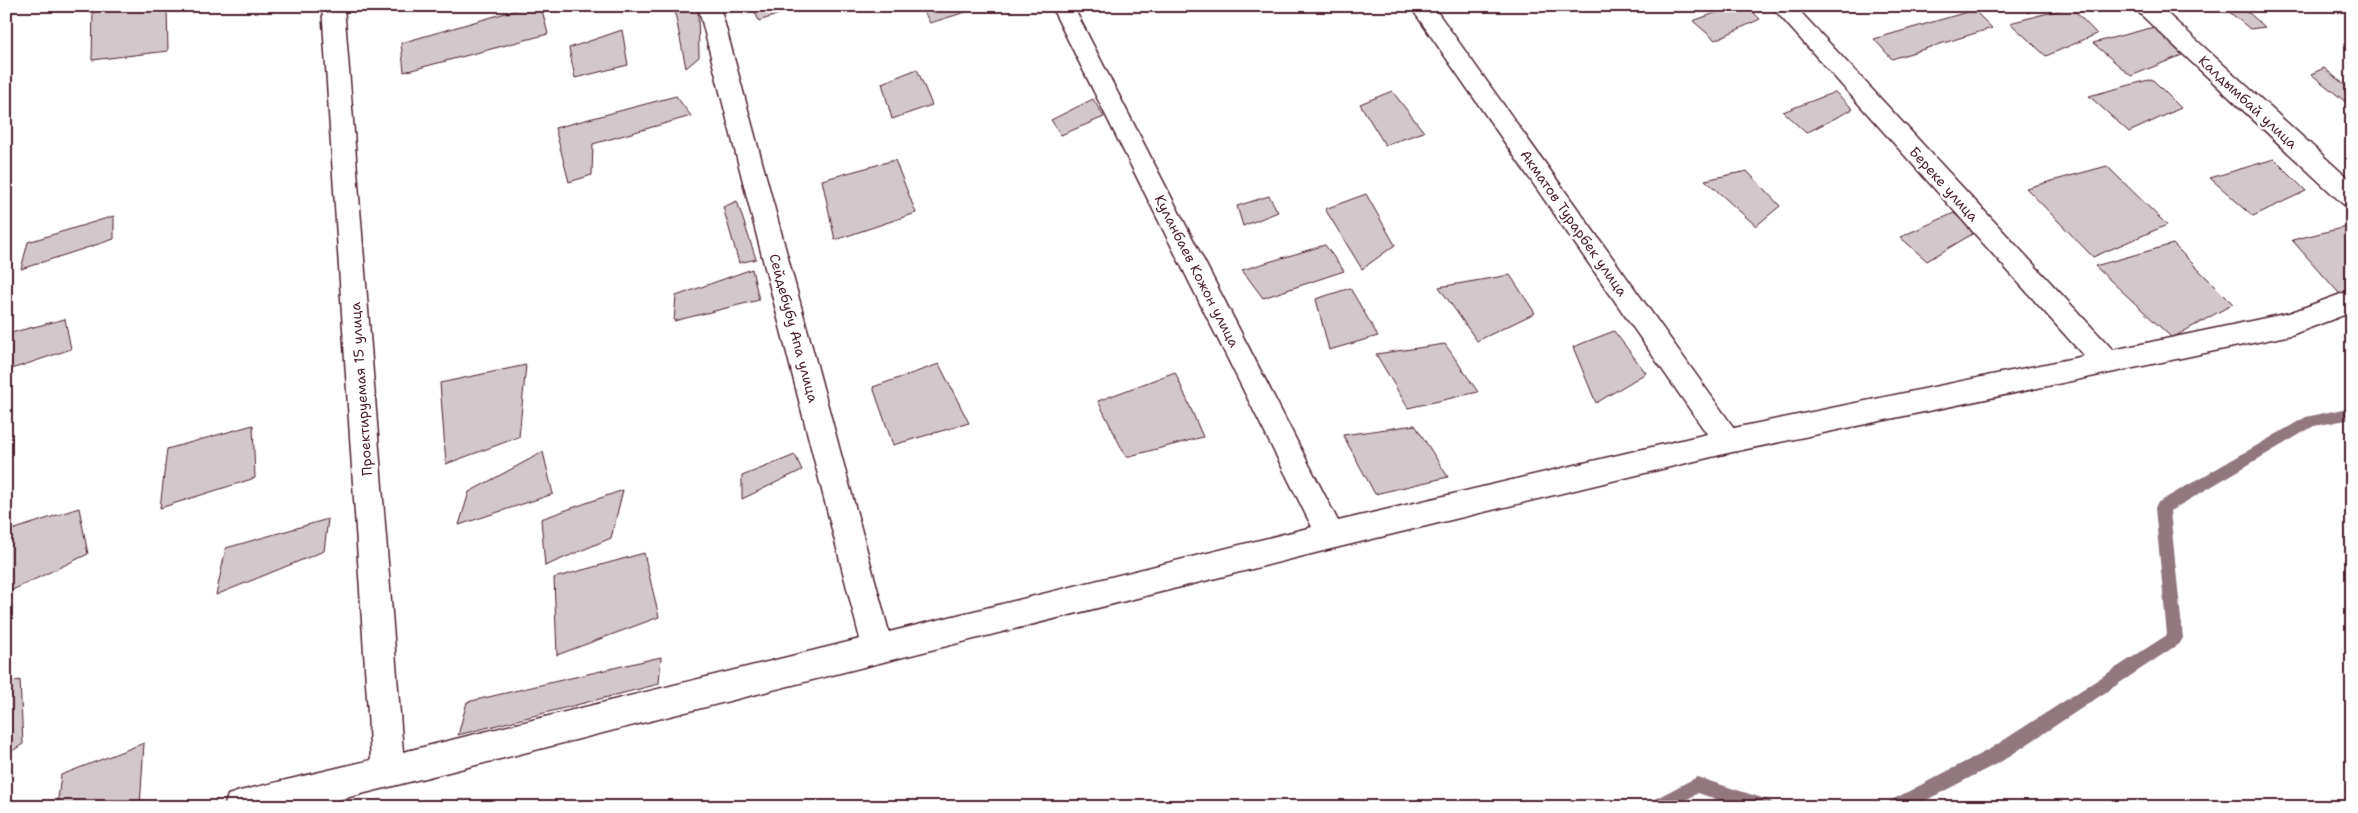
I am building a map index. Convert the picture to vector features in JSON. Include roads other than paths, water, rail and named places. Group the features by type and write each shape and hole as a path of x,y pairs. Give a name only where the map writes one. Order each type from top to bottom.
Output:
{"street":[{"name":"Проектируемая 15 улица","path":"333,6 388,772"},
{"name":"Сейдебубу Апа улица","path":"709,6 878,649"},
{"name":"Куланбаев Кожон улица","path":"1062,6 1331,536"},
{"name":"Акматов Турарбек улица","path":"1421,6 1728,441"},
{"name":"Береке улица","path":"1782,6 2106,361"},
{"name":"Калдымбай улица","path":"2144,6 2352,198"},
{"path":"240,807 388,772 1331,536 1728,441 2291,324 2352,301"}],"waterway":[{"path":"1896,807 1996,755 2175,638 2162,508 2311,421 2352,413"},
{"path":"1657,807 1697,785 1765,807"}]}
